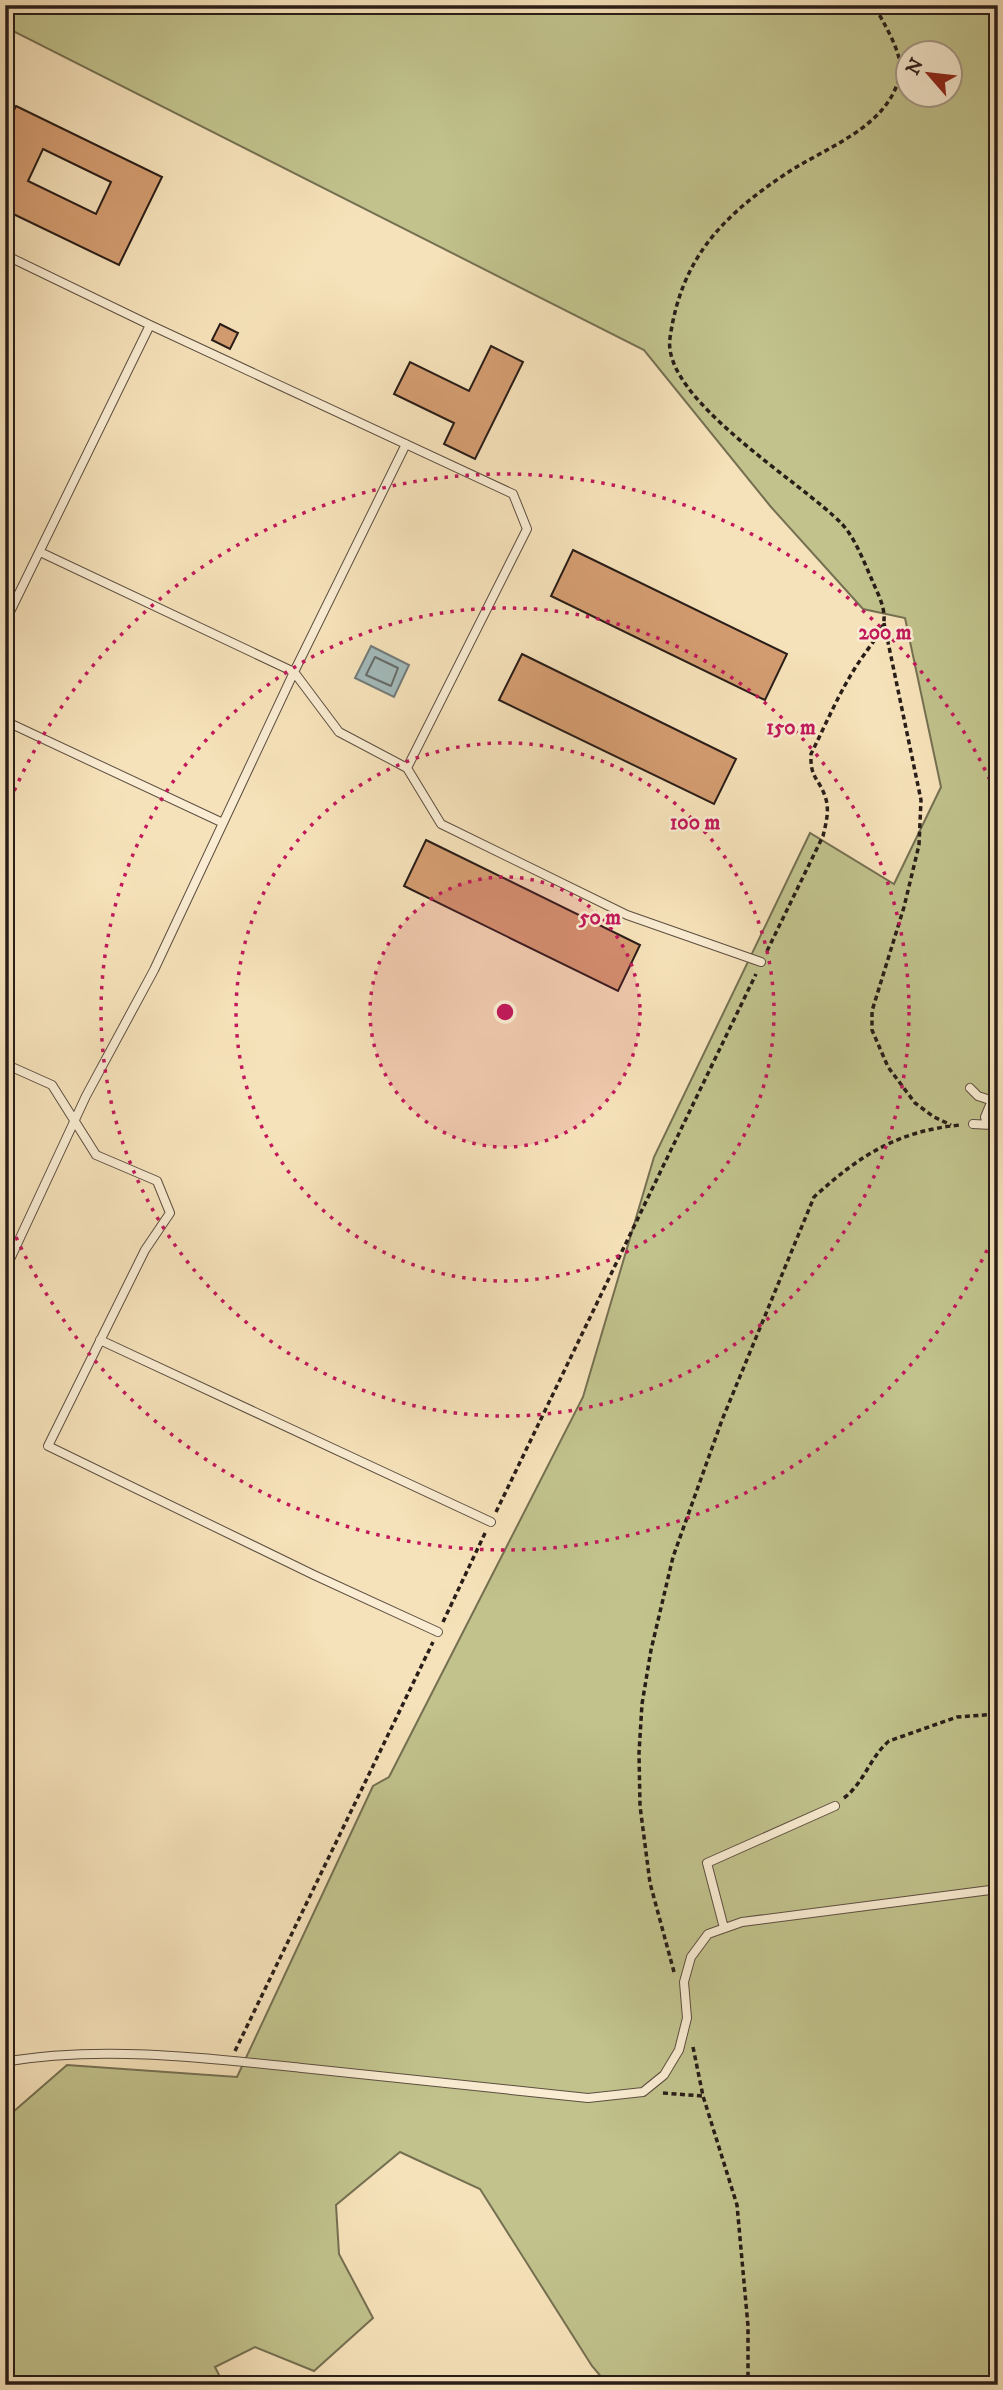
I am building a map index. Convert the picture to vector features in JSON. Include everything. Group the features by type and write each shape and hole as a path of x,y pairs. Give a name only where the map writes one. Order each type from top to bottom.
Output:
{"lane":[{"path":"5,15 10,5"},
{"path":"5,255 513,494 527,529 407,768"},
{"path":"5,622 150,325"},
{"path":"5,1270 75,1119 155,970 294,672 406,444"},
{"path":"40,552 294,672 340,732 407,768 442,824 627,915 761,962"},
{"path":"5,721 223,823"},
{"path":"5,1064 52,1085 96,1155 157,1181 170,1213 145,1250 48,1446 438,1632"},
{"path":"970,1088 978,1096 997,1102"},
{"path":"996,1125 986,1121 985,1116 989,1105 997,1102"},
{"path":"973,1124 996,1125"},
{"path":"100,1340 491,1522"},
{"path":"724,1928 707,1863 835,1806"},
{"path":"5,2062 41,2056 92,2054 230,2060 588,2098 643,2092 664,2075 680,2050 687,2018 684,1982 691,1957 708,1934 742,1922 998,1889"}],"path":[{"path":"874,5 892,38 901,71 890,102 864,126 784,175 738,209 704,246 688,273 679,297 669,341 673,359 689,390 724,426 843,525 864,562 880,599 921,800 919,845 904,907 872,1011 872,1030 888,1067 915,1104 952,1126"},
{"path":"230,2060 823,836 828,817 826,797 810,770 810,754 854,668 884,621"},
{"path":"661,1928 650,1883 640,1806 642,1704 651,1650 673,1557 722,1420 814,1197 842,1171 903,1136 973,1124"},
{"path":"835,1806 856,1789 881,1747 888,1741 957,1717 998,1714"},
{"path":"692,2044 703,2096 737,2205 748,2326 748,2385"},
{"path":"643,2092 703,2096"}],"green space":[{"path":"5,5 998,5 998,2385 608,2385 592,2366 480,2189 400,2152 336,2205 339,2254 373,2318 314,2371 255,2347 215,2367 224,2385 5,2385 5,2119 67,2065 237,2077 373,1786 389,1777 583,1397 654,1157 810,833 894,884 941,787 905,618 863,609 771,507 644,350 5,27"}],"water":[{"path":"371,646 409,665 394,697 355,678"}],"building":[{"path":"16,106 162,177 119,265 5,210 5,128","holes":["43,149 111,182 96,214 28,181"]},
{"path":"220,324 238,333 230,349 212,340"},
{"path":"491,346 523,362 475,459 444,444 454,423 394,394 410,362 469,391"},
{"path":"573,550 787,654 765,700 551,596"},
{"path":"522,654 736,759 714,804 499,700"},
{"path":"426,840 640,945 618,991 404,886"}]}
